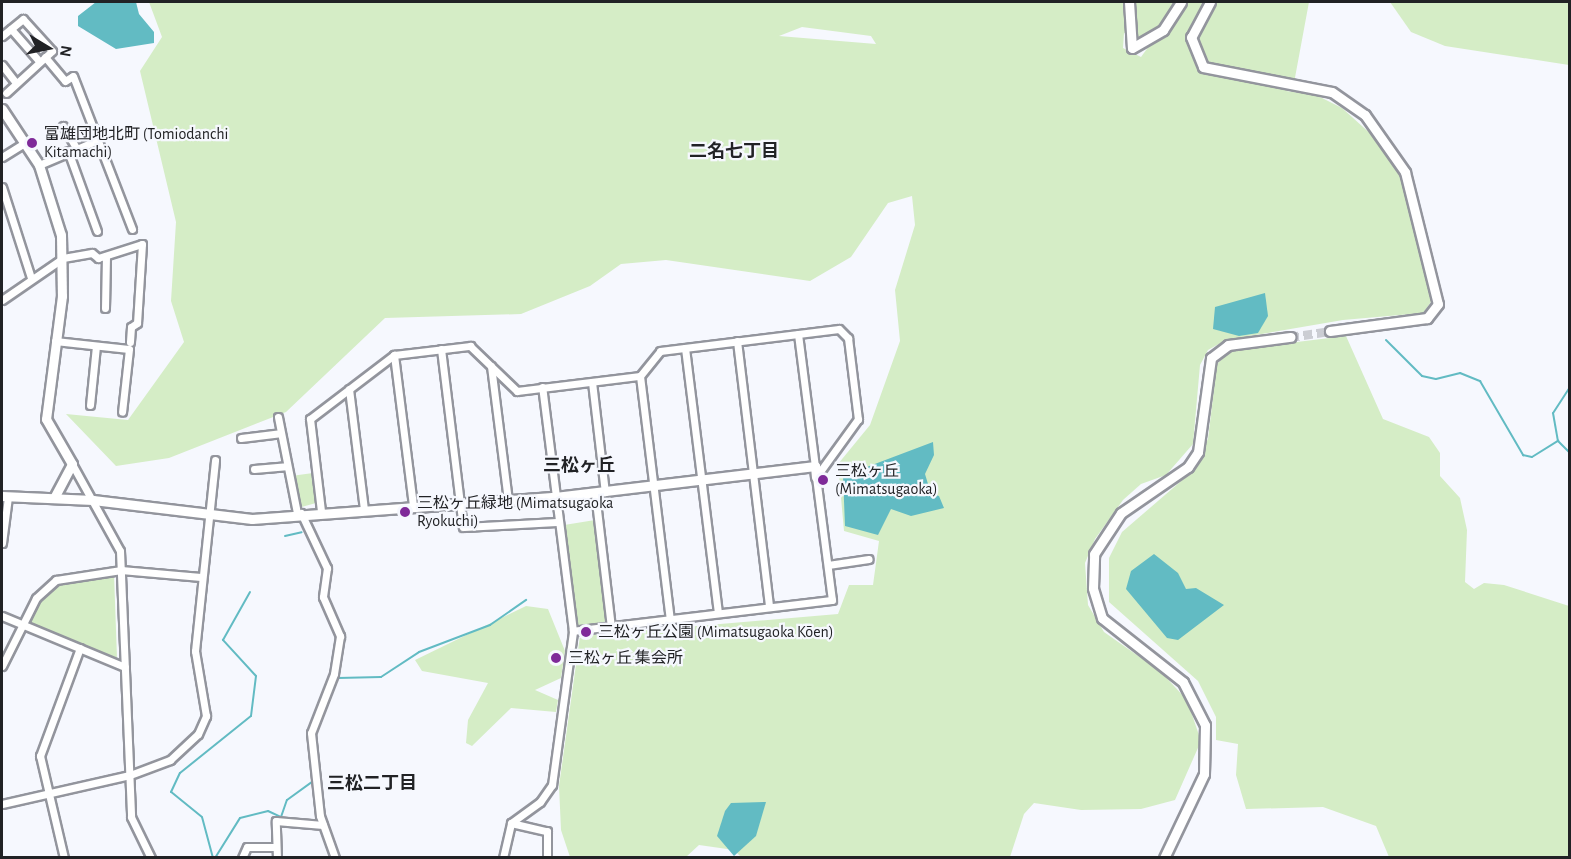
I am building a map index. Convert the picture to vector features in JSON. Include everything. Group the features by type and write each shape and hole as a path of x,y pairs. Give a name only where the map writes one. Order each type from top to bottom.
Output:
{"street":[{"path":"1129,2 1132,48 1163,30 1181,2"},
{"path":"1210,2 1191,37 1203,67 1338,95 1386,138 1405,172 1438,304 1427,318 1330,331"},
{"path":"2,36 23,19 52,51 6,93"},
{"path":"11,28 65,81 73,76 132,229"},
{"path":"2,64 16,83"},
{"path":"2,109 39,165 56,213 63,258 46,419 115,535 121,570 131,817 151,858"},
{"path":"63,126 76,148"},
{"path":"39,165 98,140"},
{"path":"2,157 24,143"},
{"path":"68,151 97,231"},
{"path":"2,187 31,278"},
{"path":"2,300 63,258 106,256 142,244 137,323 131,327 130,342"},
{"path":"105,308 106,256"},
{"path":"321,511 310,419 394,355 470,346 517,391 640,376 660,351 839,329 848,338 858,419 816,477"},
{"path":"573,631 832,600 798,334"},
{"path":"1164,858 1204,774 1205,725 1183,682 1102,618 1093,588 1094,554 1121,513 1188,467 1198,452 1211,358 1228,345 1290,337"},
{"path":"55,340 129,349 122,412"},
{"path":"737,341 769,607"},
{"path":"90,405 96,346"},
{"path":"685,348 718,614"},
{"path":"441,350 463,527 558,522"},
{"path":"394,355 412,506"},
{"path":"491,366 508,500"},
{"path":"640,376 670,619"},
{"path":"592,382 611,627"},
{"path":"503,858 512,823 540,802 552,785 573,631 542,387"},
{"path":"350,389 364,508"},
{"path":"278,417 286,466 299,513 327,568 323,597 340,636 334,674 310,733 323,825 335,858"},
{"path":"241,438 280,433"},
{"path":"2,804 130,775 170,760 198,734 206,716 195,651 215,460"},
{"path":"54,498 72,464"},
{"path":"254,469 286,466"},
{"path":"2,543 5,497 93,500 252,519 364,508 555,498 815,466"},
{"path":"828,565 869,559"},
{"path":"2,666 36,598 56,580 121,570 201,577"},
{"path":"2,616 125,667"},
{"path":"64,858 40,756 81,648"},
{"path":"277,858 276,821 323,825"},
{"path":"512,823 547,831 551,838 547,858"},
{"path":"242,858 247,848 276,847"}],"green space":[{"path":"149,2 1309,2 1294,83 1286,91 1316,95 1342,108 1383,145 1398,170 1433,299 1423,313 1343,320 1226,340 1208,350 1200,365 1193,444 1166,475 1141,484 1123,500 1095,539 1085,563 1088,605 1104,632 1161,672 1187,700 1201,741 1175,800 1141,809 1081,810 1034,803 1024,814 1010,857 742,858 734,850 699,845 686,857 570,857 561,830 559,786 580,636 838,614 849,585 873,585 879,541 844,531 838,464 870,425 900,341 895,290 915,225 912,196 888,203 851,257 810,281 666,260 621,264 590,286 521,314 385,318 286,412 169,458 116,466 66,414 128,420 184,342 171,301 176,222 140,71 162,37","holes":["802,27 871,36 876,44 779,36","1124,33 1149,46 1141,57 1123,48"]},
{"path":"1390,2 1569,2 1569,65 1445,46 1411,32"},
{"path":"1346,336 1383,419 1429,437 1440,453 1440,476 1460,498 1467,530 1465,582 1474,589 1484,583 1504,585 1569,606 1569,857 1389,857 1376,826 1323,807 1246,809 1236,775 1238,744 1216,740 1216,717 1198,681 1109,602 1109,558 1122,532 1187,476 1208,439 1217,364 1231,350"},
{"path":"313,473 316,503 298,508 291,476"},
{"path":"595,520 607,618 603,624 578,627 558,526"},
{"path":"114,574 117,658 30,623 38,602 53,586"},
{"path":"526,606 548,609 565,651 561,678 535,690 558,700 556,712 511,708 472,746 466,743 468,720 488,683 422,671 415,660"}],"water":[{"path":"96,2 136,2 139,14 154,32 154,43 116,49 78,26 78,16"},
{"path":"1265,293 1268,316 1258,333 1239,336 1213,329 1215,307"},
{"path":"933,442 934,455 925,474 931,494 939,496 944,508 911,516 891,509 878,535 845,526 843,476"},
{"path":"1154,554 1178,573 1186,589 1196,588 1224,605 1178,640 1167,638 1126,589 1131,571"},
{"path":"766,802 756,836 734,856 717,836 725,811 731,803"}],"waterway":[{"path":"1386,340 1422,376 1436,379 1460,373 1480,381 1523,455 1532,457 1558,441"},
{"path":"1570,387 1553,413 1558,441 1570,453"},
{"path":"285,536 302,532"},
{"path":"213,858 202,817 171,792 180,773 251,716 256,676 223,640 250,592"},
{"path":"329,694 338,678 381,677 419,652 490,625 526,600"},
{"path":"215,858 240,818 268,811 281,817 287,800 319,777 316,753"}],"tunnel":[{"path":"1290,337 1330,331"}],"place":[{"name":"富雄団地北町 (Tomiodanchi Kitamachi)","path":"32,143"},
{"name":"三松ヶ丘 (Mimatsugaoka)","path":"823,480"},
{"name":"三松ヶ丘緑地 (Mimatsugaoka Ryokuchi)","path":"405,512"},
{"name":"三松ヶ丘公園 (Mimatsugaoka Kōen)","path":"586,632"},
{"name":"三松ヶ丘 集会所","path":"556,658"}],"district":[{"name":"二名七丁目","path":"734,152"},
{"name":"三松ヶ丘","path":"579,466"},
{"name":"三松二丁目","path":"372,784"}]}
